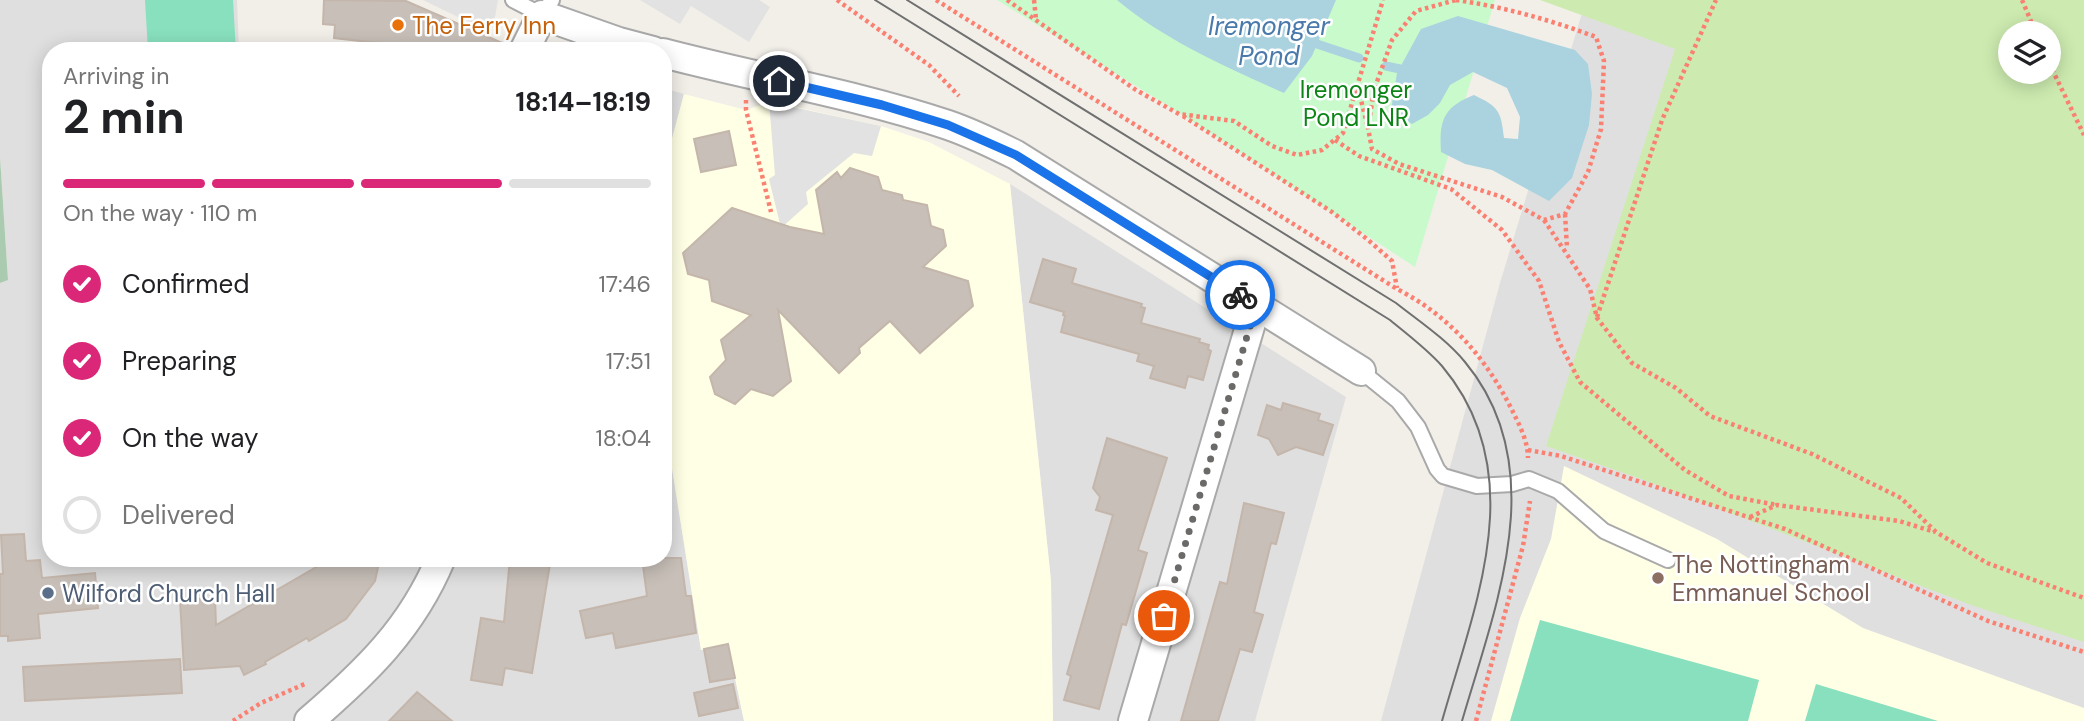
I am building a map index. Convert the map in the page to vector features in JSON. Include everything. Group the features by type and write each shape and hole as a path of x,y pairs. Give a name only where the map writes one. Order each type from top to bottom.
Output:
{"street":[{"path":"529,42 547,8 619,42"},
{"path":"672,55 882,105 948,125 1016,155 1360,371"},
{"path":"1133,721 1256,306"},
{"path":"309,721 351,685 402,629 423,597 437,567"}],"lane":[{"path":"513,0 547,8"},
{"path":"1360,371 1398,401 1418,427 1437,469 1443,476 1477,486 1512,484 1529,479 1558,491 1604,531 1668,560"}],"path":[{"path":"837,0 929,65 960,97 957,110 948,125"},
{"path":"936,0 1397,289 1416,298 1463,336 1492,372 1520,427 1528,450 1530,498 1523,546 1476,721"},
{"path":"1007,0 1136,90 1179,114 1332,212 1392,261 1397,289"},
{"path":"1034,0 1036,20"},
{"path":"1179,114 1234,121 1264,142 1297,155 1322,150 1343,133 1383,0"},
{"path":"1368,128 1374,89 1392,40 1416,11 1456,0 1488,5 1563,25 1596,37 1604,61 1601,130 1588,172 1565,214 1567,253"},
{"path":"1597,318 1662,120 1716,0"},
{"path":"2022,0 2031,21"},
{"path":"745,73 746,110 771,212"},
{"path":"2059,84 2084,135"},
{"path":"1357,85 1372,149 1399,164 1502,197 1544,220 1590,289 1597,318 1632,363 1676,388 1710,416 1812,454 1900,498 1936,532 1987,563 2084,598"},
{"path":"1335,140 1359,156 1451,189 1502,230 1539,281 1559,342 1580,382 1685,470 1729,496 1899,521 1936,532"},
{"path":"1544,220 1565,214"},
{"path":"1528,450 1561,456 1785,528 1988,621 2084,652"},
{"path":"1749,517 1777,505"},
{"path":"233,721 261,703 297,686 323,679 351,685"}],"shaded area":[{"path":"0,0 237,0 239,42 42,42 42,567 672,567 672,468 701,650 728,644 744,721 0,721 0,283 8,279 0,157"},
{"path":"423,0 498,0 495,17 487,31"},
{"path":"640,0 759,0 770,7 749,42 691,6 680,24"},
{"path":"1586,0 2084,0 2084,721 1381,721 1500,283"},
{"path":"672,91 684,94 672,139"},
{"path":"684,94 746,110 769,102 777,103 881,126 929,142 1010,184 1051,581 1053,721 744,721 728,645 701,650 672,468 672,139"},
{"path":"769,102 881,126 872,156 854,153 806,192 808,204 781,228 769,179 775,175"},
{"path":"0,157 8,280 0,283"},
{"path":"1010,184 1346,397 1255,721 1053,721 1051,581"},
{"name":"The Nottingham Emmanuel School","path":"1564,466 1717,539 1863,628 2084,708 2084,721 1491,721 1520,618 1551,539"}],"green space":[{"path":"145,0 233,0 235,42 147,42"},
{"name":"Iremonger Pond LNR","path":"997,0 1495,0 1415,267 1178,112"},
{"path":"1540,0 2084,0 2084,642 1971,605 1644,480 1546,446 1675,49"},
{"path":"1540,620 1759,680 1748,721 1510,721"},
{"path":"1816,684 1938,721 1805,721"}],"water":[{"name":"Iremonger Pond","path":"1117,0 1336,0 1312,56 1284,93 1176,41"},
{"path":"1458,16 1575,50 1588,64 1592,94 1589,125 1572,178 1549,201 1492,170 1465,164 1441,152 1441,132 1445,116 1455,105 1474,95 1497,111 1504,138 1518,139 1520,117 1507,88 1473,72 1450,85 1440,103 1428,115 1412,124 1391,110 1397,73 1421,29"}],"building":[{"name":"The Ferry Inn","path":"324,0 406,1 500,42 369,42 334,38 335,25 323,24"},
{"path":"729,131 736,165 701,172 694,139"},
{"path":"850,168 878,177 882,190 902,195 903,200 927,205 931,226 943,230 946,246 923,267 968,281 973,306 920,353 890,321 859,348 860,353 839,373 778,310 791,381 773,396 751,389 735,404 715,394 710,377 726,360 721,340 751,315 712,301 709,280 688,274 683,253 732,208 790,227 824,234 816,190 837,172 841,178"},
{"path":"1043,259 1076,269 1072,283 1142,304 1141,307 1145,308 1141,323 1200,339 1199,342 1209,345 1208,349 1211,351 1203,380 1188,376 1185,388 1150,378 1154,366 1137,361 1139,354 1061,332 1064,312 1030,302"},
{"path":"1283,403 1320,414 1318,420 1333,425 1323,455 1296,447 1278,455 1269,439 1258,435 1267,405 1281,410"},
{"path":"1107,438 1167,458 1138,550 1147,553 1126,625 1122,624 1099,709 1064,700 1071,676 1067,674 1113,515 1096,510 1100,497 1093,488"},
{"path":"1244,503 1284,513 1276,544 1271,543 1254,612 1263,615 1252,652 1240,649 1218,721 1181,721 1220,582 1227,584"},
{"name":"Wilford Church Hall","path":"24,534 26,561 40,560 42,578 95,573 98,608 38,614 40,638 8,641 8,636 0,636 0,574 3,574 1,535"},
{"path":"672,558 681,558 686,596 691,596 696,633 616,648 613,633 586,638 580,611 647,596 643,567 672,567"},
{"path":"316,567 378,567 375,581 346,619 309,641 307,638 244,675 240,666 184,670 180,600 215,598 216,625"},
{"path":"509,567 550,567 532,673 505,668 502,685 471,680 481,618 504,622"},
{"path":"728,644 735,678 710,682 704,649"},
{"path":"180,659 182,693 25,701 23,667"},
{"path":"733,684 738,708 699,716 694,693"},
{"path":"417,692 452,721 389,721"}],"waterway":[{"path":"1317,44 1359,58"},
{"path":"1386,66 1400,69"}],"tram line":[{"path":"875,0 1390,320 1442,366 1469,407 1485,450 1490,494 1488,540 1480,585 1442,721"},
{"path":"907,0 1396,303 1441,338 1465,362 1491,403 1506,447 1511,492 1509,538 1501,585 1462,721"}],"way so far":[{"path":"1164,616 1256,306 1240,295"}],"place":[{"name":"The Ferry Inn","path":"398,25"},
{"name":"The Nottingham Emmanuel School","path":"1658,578"},
{"name":"Wilford Church Hall","path":"48,593"}],"route":[{"path":"779,81 882,105 948,125 1016,155 1240,295"}]}
